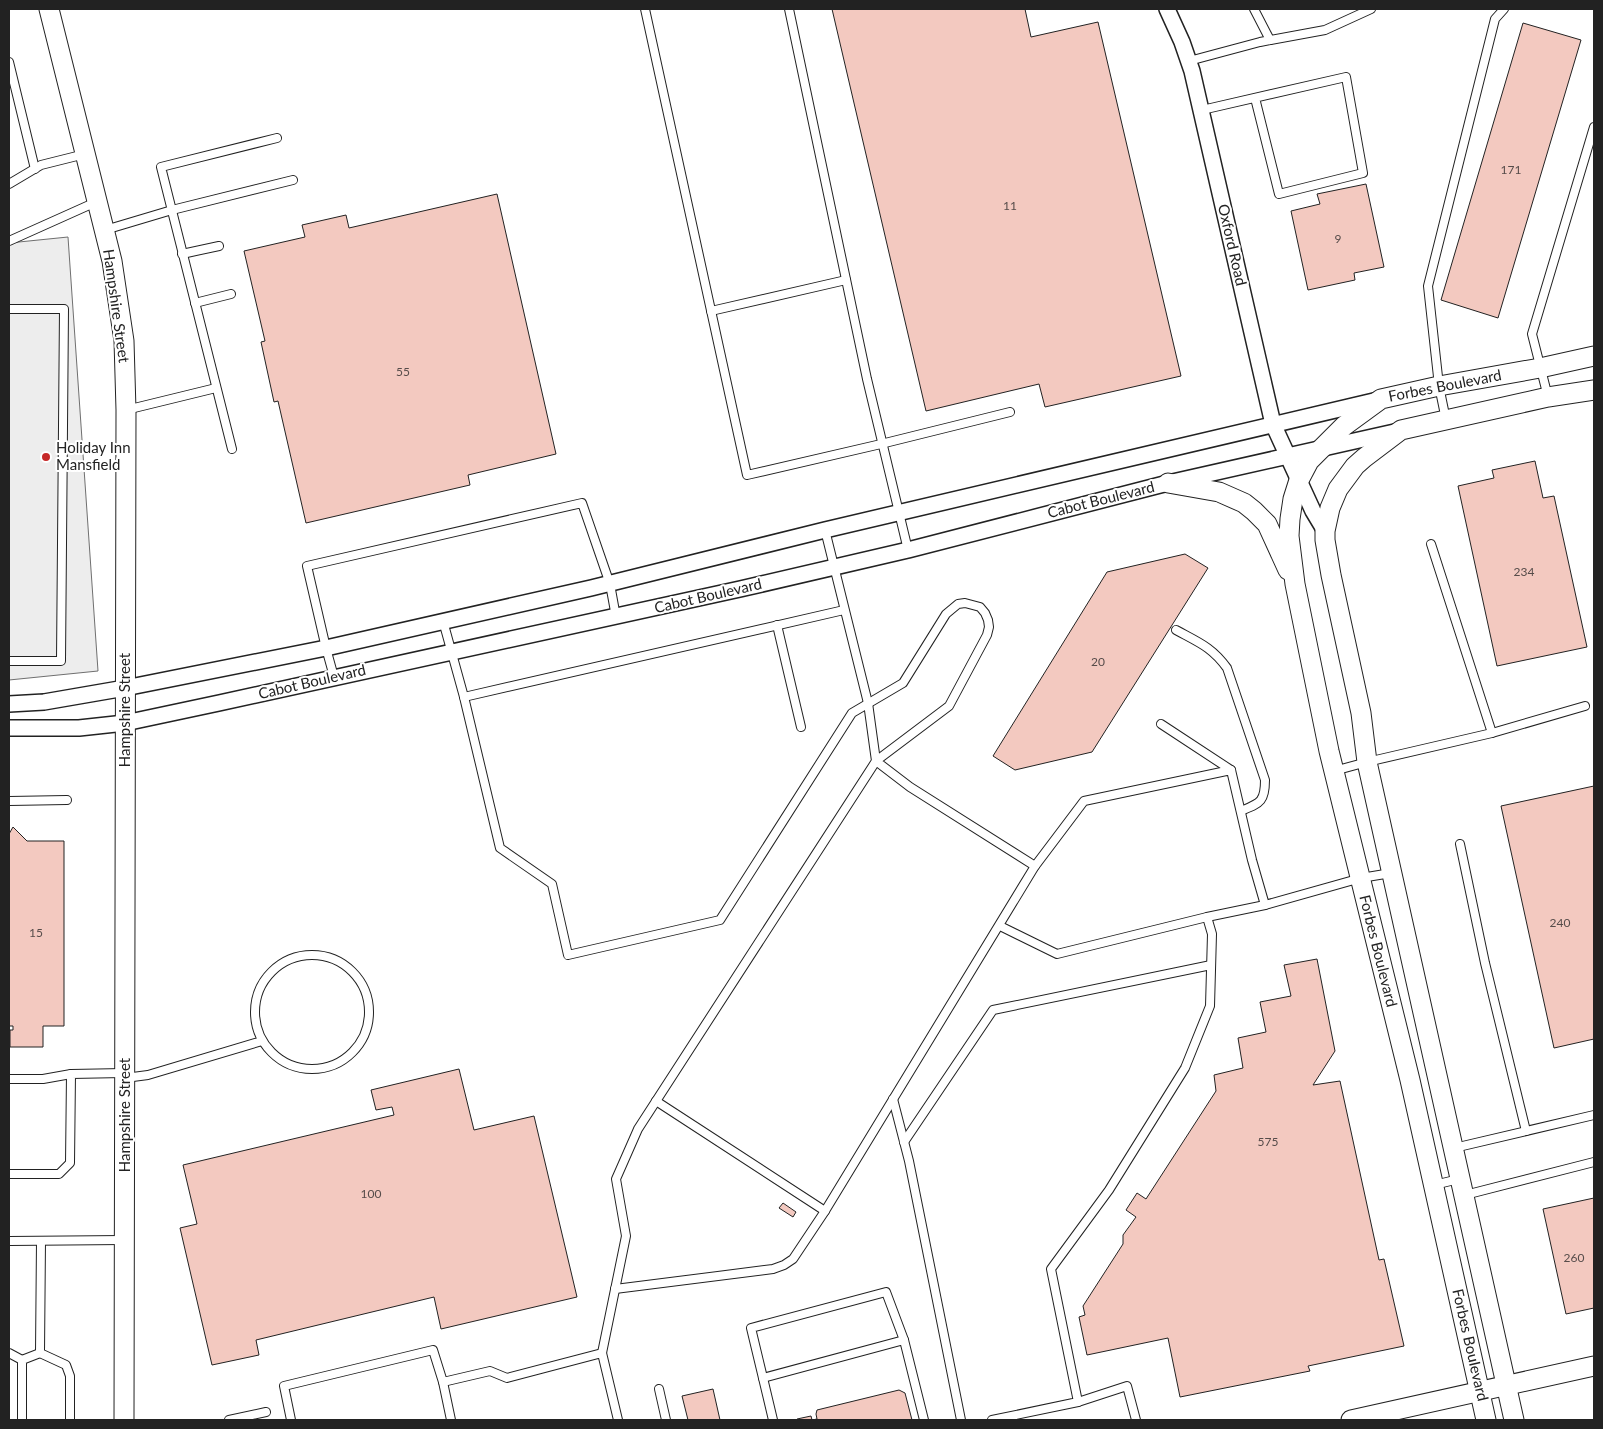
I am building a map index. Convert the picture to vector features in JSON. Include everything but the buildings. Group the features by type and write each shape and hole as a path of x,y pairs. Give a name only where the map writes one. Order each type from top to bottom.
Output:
{"street":[{"name":"Hampshire Street","path":"49,9 105,230 112,261 124,341 126,410 124,1420"},
{"name":"Oxford Road","path":"1167,9 1188,61 1202,110 1273,424 1299,480"},
{"name":"Forbes Boulevard","path":"1486,1420 1410,1080 1334,771 1295,584 1288,536 1293,499 1299,480 1309,461 1344,426 1381,399 1594,356"},
{"name":"Forbes Boulevard","path":"1325,531 1330,508 1346,478 1364,458 1401,430 1548,397 1594,390"},
{"name":"Cabot Boulevard","path":"9,704 44,702 125,688 326,648 610,584 898,512 1381,399"},
{"name":"Cabot Boulevard","path":"9,728 79,728 125,723 616,617 908,550 1168,483 1401,430"},
{"name":"Forbes Boulevard","path":"1299,480 1325,531 1331,575 1361,713 1367,762 1514,1420"},
{"path":"1168,483 1219,492 1254,511 1267,524 1295,584"},
{"path":"1351,1420 1594,1366"}],"lane":[{"path":"644,9 747,475 1010,412"},
{"path":"789,9 882,444 908,550"},
{"path":"1254,9 1270,40"},
{"path":"1188,61 1270,40 1325,30 1371,9"},
{"path":"1446,420 1439,386 1428,286 1495,18 1504,9"},
{"path":"9,62 35,169"},
{"path":"1202,110 1346,77 1364,173 1279,194 1255,98"},
{"path":"1548,397 1532,334 1594,127"},
{"path":"232,449 161,167 277,138"},
{"path":"9,184 42,165 85,154"},
{"path":"105,230 172,210 293,180"},
{"path":"9,241 98,201"},
{"path":"182,254 219,246"},
{"path":"711,311 846,280"},
{"path":"195,303 231,294"},
{"path":"9,309 64,309 61,661 9,661"},
{"path":"126,410 216,388"},
{"path":"334,677 307,566 582,503 610,584 616,617"},
{"path":"825,530 868,703 876,761 910,787 1035,866"},
{"path":"1431,544 1492,733"},
{"path":"443,621 464,697 500,848 552,884 568,955 720,920 852,714 903,683 951,608 965,603 980,607 988,620 987,634 949,706 876,761 638,1129 616,1179 626,1236 602,1353 618,1420"},
{"path":"464,697 844,610"},
{"path":"777,625 801,728"},
{"path":"1176,630 1209,648 1217,654 1227,668 1264,780 1265,794 1259,804 1240,812"},
{"path":"1334,771 1492,733 1585,706"},
{"path":"1161,724 1231,770 1240,812 1265,905"},
{"path":"615,1289 773,1269 793,1259 1000,926 1035,866 1084,801 1231,770"},
{"path":"9,801 67,800"},
{"path":"1460,844 1485,964 1526,1131"},
{"path":"1000,926 1057,954 1207,917 1265,905 1361,878 1393,873"},
{"path":"1078,1402 1051,1269 1109,1190 1185,1068 1210,1006 1212,934 1207,917"},
{"path":"320,956 334,960 346,967 357,977 364,990 368,1010 365,1032 359,1044 338,1063 324,1068 296,1067 283,1061 271,1052 262,1041 254,1014 256,1000 261,986 280,965 299,957 320,956"},
{"path":"904,1142 993,1010 1211,965"},
{"path":"9,1079 43,1079 71,1074 148,1075 262,1041"},
{"path":"9,1174 60,1174 70,1163 71,1074"},
{"path":"893,1099 904,1142 962,1420"},
{"path":"656,1101 824,1211"},
{"path":"1452,1148 1594,1115"},
{"path":"1434,1185 1461,1187 1594,1162"},
{"path":"9,1241 125,1240"},
{"path":"40,1354 41,1241"},
{"path":"773,1420 751,1328 886,1292 904,1340 924,1420"},
{"path":"763,1378 904,1340"},
{"path":"291,1420 284,1386 433,1350 443,1382 451,1420"},
{"path":"9,1353 22,1360 40,1354 66,1365 70,1376 70,1420"},
{"path":"443,1382 490,1371 507,1378 602,1353"},
{"path":"22,1360 22,1420"},
{"path":"992,1420 1078,1402 1127,1386 1136,1420"},
{"path":"658,1389 666,1420"},
{"path":"229,1420 266,1412"}],"shaded area":[{"name":"Holiday Inn Mansfield","path":"68,237 98,671 9,680 9,243"}],"place":[{"name":"Holiday Inn Mansfield","path":"46,457"}]}
